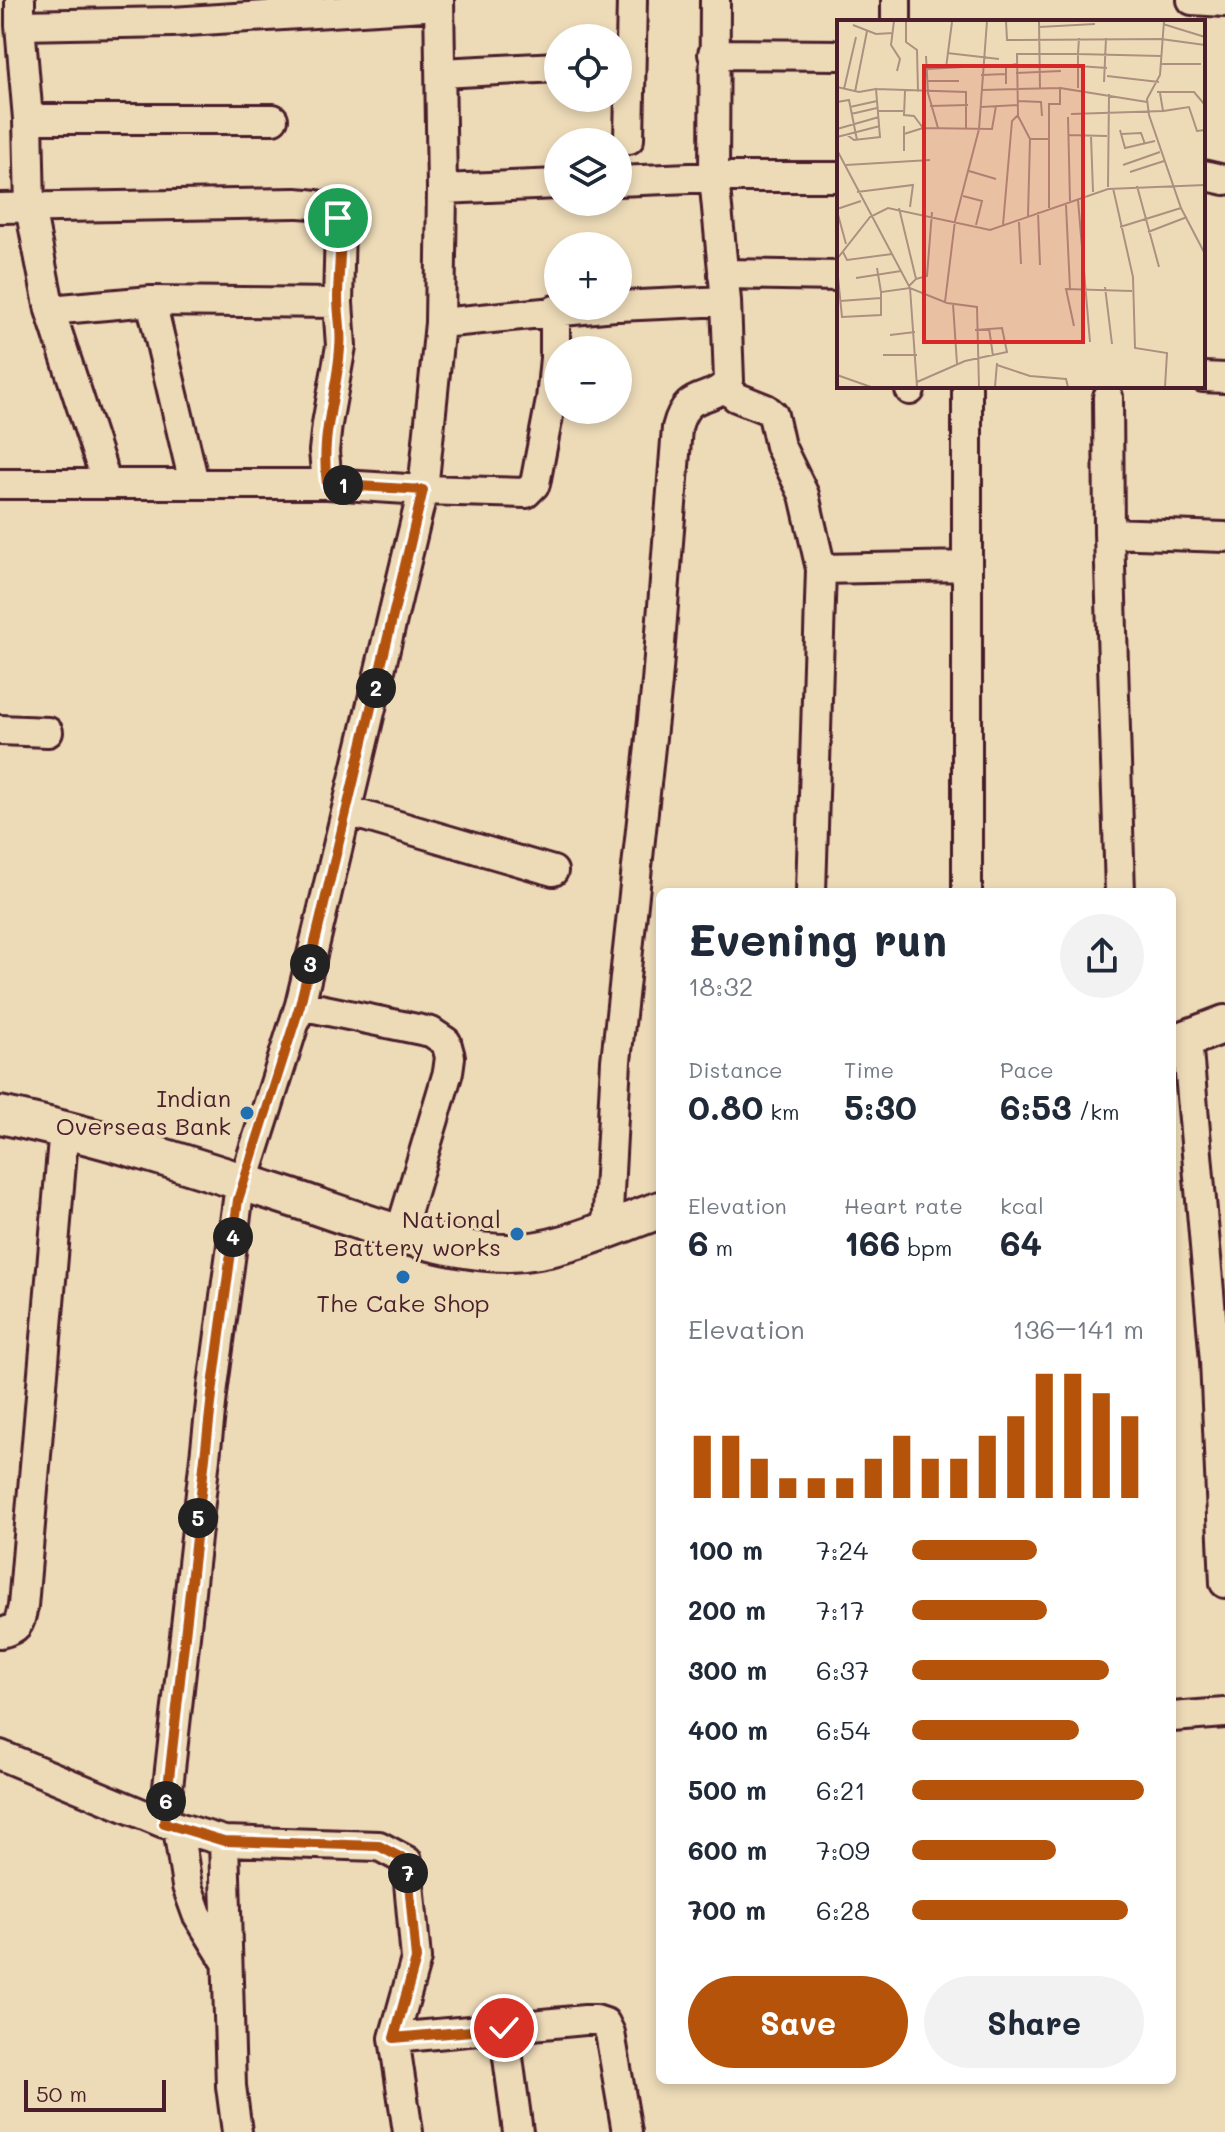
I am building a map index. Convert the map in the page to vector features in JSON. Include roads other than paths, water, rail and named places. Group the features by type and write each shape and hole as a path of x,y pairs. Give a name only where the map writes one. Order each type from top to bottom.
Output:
{"main road":[{"path":"1177,1036 1225,1004"},
{"path":"1177,1036 1225,1024"},
{"path":"0,1115 62,1138 241,1191 465,1249 510,1253 545,1250 656,1211"},
{"path":"0,1134 62,1138"},
{"path":"241,1191 393,1251 476,1270 509,1270 553,1263 656,1231"}],"street":[{"path":"629,24 632,0"},
{"path":"607,1229 616,1061 657,682 677,428 680,415 688,404 726,386 729,381 714,177 715,0"},
{"path":"1190,20 1191,0 1225,2"},
{"path":"107,484 50,310 30,208 28,119 20,13 439,2 442,189 440,323 423,490 300,1005 241,1191 213,1386 171,1826 197,1914 228,1963"},
{"path":"713,54 837,55"},
{"path":"441,73 544,68"},
{"path":"28,119 273,119"},
{"path":"1205,175 1225,180"},
{"path":"632,180 837,177"},
{"path":"442,189 544,185"},
{"path":"0,208 275,203 325,206 338,218 340,227 338,303 341,346 324,451 327,484"},
{"path":"632,303 724,288 837,276"},
{"path":"50,310 151,301 338,303"},
{"path":"151,301 194,483"},
{"path":"440,323 544,311"},
{"path":"0,484 327,484 521,494 533,488 551,400 555,320"},
{"path":"1205,377 1225,378"},
{"path":"726,386 736,397 773,415 780,446 804,495 821,569 811,888"},
{"path":"967,388 967,888"},
{"path":"1108,397 1120,888"},
{"path":"1109,533 1225,537"},
{"path":"821,569 966,566"},
{"path":"0,730 48,732"},
{"path":"347,811 553,871"},
{"path":"300,1005 431,1032 446,1042 450,1057 448,1072 400,1233"},
{"path":"1177,1036 1215,1361 1225,1583"},
{"path":"0,1633 15,1629 20,1622 23,1606 62,1138"},
{"path":"1176,1717 1225,1713"},
{"path":"0,1755 171,1826 224,1841 379,1846 407,1861 416,1959 394,2038 408,2132"},
{"path":"224,1841 231,2086 237,2132"},
{"path":"394,2038 585,2020 605,2023 610,2033 627,2132"},
{"path":"504,2028 518,2132"}],"place":[{"name":"Indian Overseas Bank","path":"247,1113"},
{"name":"National Battery works","path":"517,1234"},
{"name":"The Cake Shop","path":"403,1277"}]}
